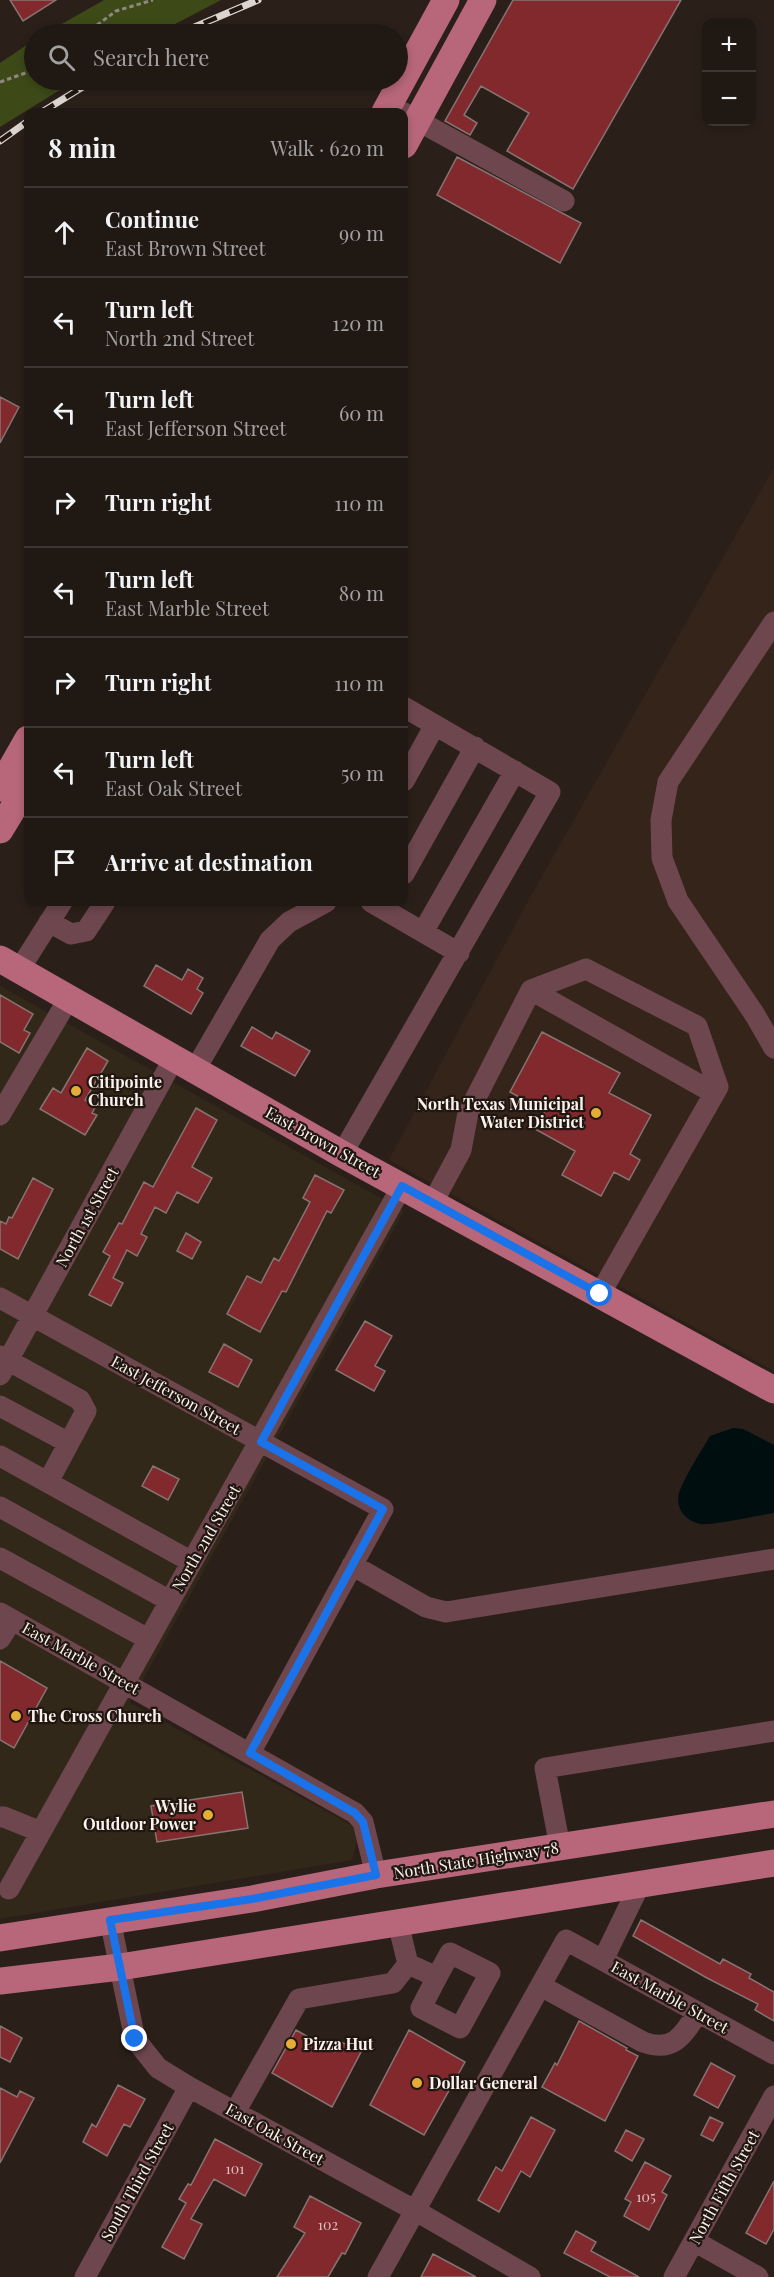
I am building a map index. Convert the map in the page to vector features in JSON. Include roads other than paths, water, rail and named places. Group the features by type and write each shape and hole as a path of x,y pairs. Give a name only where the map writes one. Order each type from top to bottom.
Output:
{"main road":[{"path":"401,108 446,0"},
{"path":"403,108 483,0"},
{"path":"0,788 24,746"},
{"path":"0,830 24,791"},
{"name":"East Brown Street","path":"10,964 342,1154 774,1390"},
{"name":"North State Highway 78","path":"0,1938 252,1899 376,1875 774,1814"},
{"path":"0,1981 120,1966 774,1863"}],"street":[{"path":"408,118 564,201"},
{"path":"774,622 668,782 661,820 662,858 678,901 755,1015 774,1048"},
{"path":"342,1154 550,792 408,709"},
{"path":"408,774 435,725"},
{"path":"408,867 475,747"},
{"path":"423,932 515,771"},
{"path":"10,964 49,922 59,906"},
{"path":"49,922 71,934 86,931 102,906"},
{"name":"North 1st Street","path":"3,1364 185,1064 270,940 289,922 319,906"},
{"path":"384,906 459,953"},
{"path":"433,1202 461,1150 468,1113 531,990 586,969 697,1026 718,1087 600,1294"},
{"path":"531,990 714,1093"},
{"path":"0,1115 69,998"},
{"name":"North 2nd Street","path":"9,1890 402,1186"},
{"name":"East Jefferson Street","path":"0,1298 383,1509 352,1565"},
{"path":"3,1364 80,1400 84,1405 86,1411 48,1482"},
{"path":"0,1406 69,1443"},
{"path":"0,1456 192,1562"},
{"path":"0,1507 170,1601"},
{"path":"0,1558 148,1639"},
{"path":"250,1753 352,1565 426,1608 446,1612 774,1559"},
{"path":"0,1639 6,1616"},
{"name":"East Marble Street","path":"6,1616 355,1813 363,1822 376,1875"},
{"path":"560,1847 545,1768 774,1731"},
{"path":"0,1818 4,1817 41,1832"},
{"path":"603,1960 640,1884"},
{"name":"East Oak Street","path":"110,1920 135,2039 158,2068 530,2277"},
{"path":"398,1923 408,1964"},
{"name":"East Marble Street","path":"541,1986 567,1940 774,2054"},
{"path":"408,1964 437,1977"},
{"path":"235,2112 299,1999 393,1983 408,1964"},
{"path":"378,2277 541,1986 655,2047 668,2045 678,2040 698,2012"},
{"name":"South Third Street","path":"85,2277 189,2087"},
{"name":"North Fifth Street","path":"674,2277 774,2096"},
{"path":"694,2241 758,2277"}],"railway":[{"path":"202,24 258,0"},
{"path":"48,108 78,90"},
{"path":"0,141 24,124"}],"place":[{"name":"Citipointe Church","path":"76,1091"},
{"name":"North Texas Municipal Water District","path":"596,1113"},
{"name":"The Cross Church","path":"16,1716"},
{"name":"Wylie Outdoor Power","path":"208,1815"},
{"name":"Pizza Hut","path":"291,2044"},
{"name":"Dollar General","path":"417,2083"}]}
